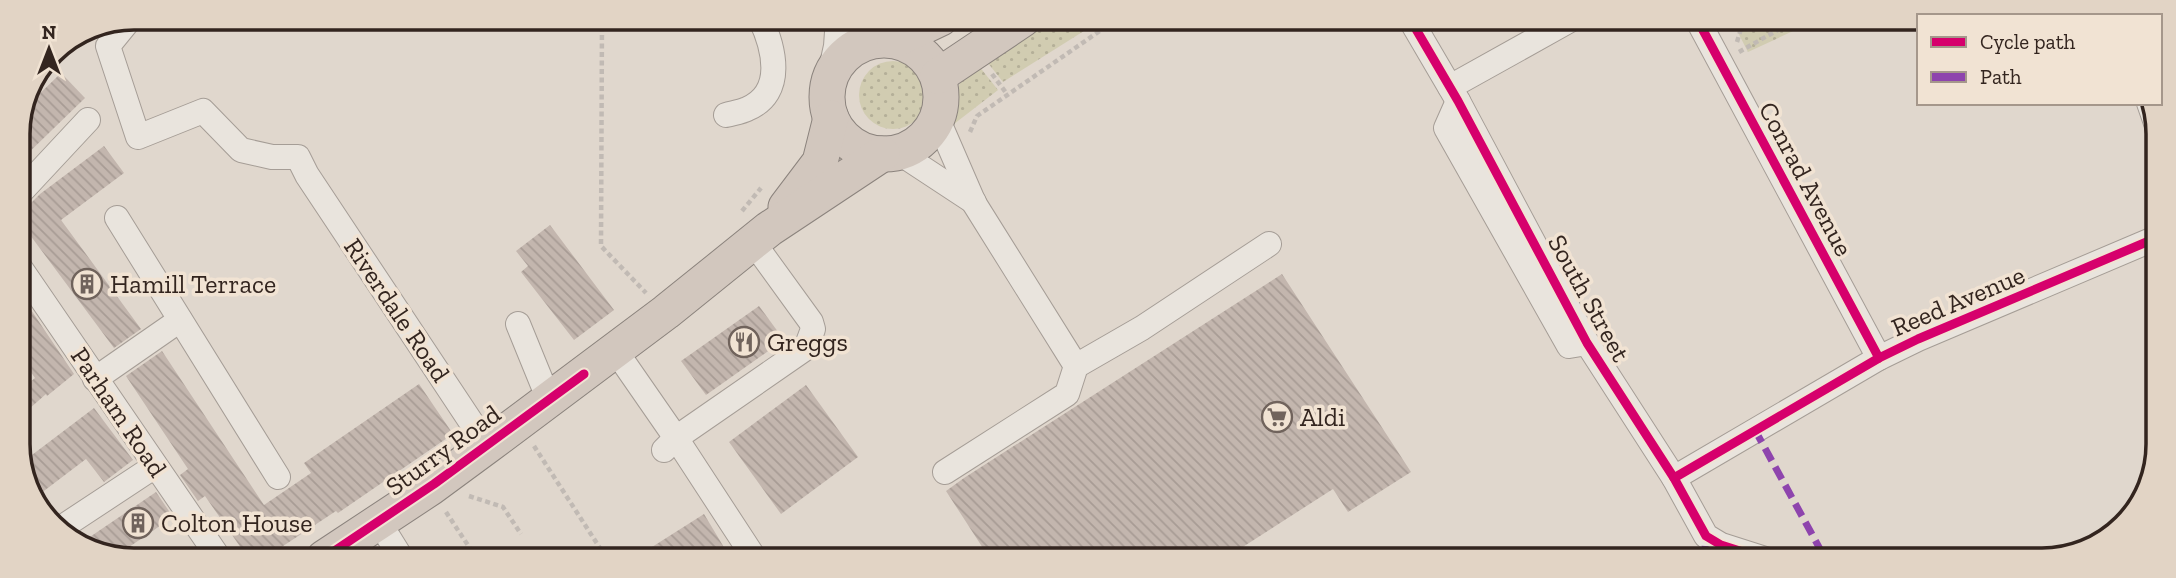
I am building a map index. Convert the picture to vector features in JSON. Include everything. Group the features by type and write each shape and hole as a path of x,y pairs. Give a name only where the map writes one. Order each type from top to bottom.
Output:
{"highway":[{"path":"938,76 1007,30"},
{"name":"Sturry Road","path":"339,548 432,486 699,287 820,162 836,65 849,50 889,33"},
{"path":"889,33 914,47 928,59 938,76 942,105 937,120"},
{"path":"829,102 839,132 851,144 866,151 890,153"},
{"name":"Sturry Road","path":"754,228 890,153 915,146 928,134 937,120"}],"street":[{"path":"726,115 749,109 768,91 775,70 764,30"},
{"path":"829,102 837,30"},
{"name":"South Street","path":"1416,30 1454,94 1587,343 1674,478 1706,536 1730,548"},
{"path":"1454,94 1555,30"},
{"name":"Conrad Avenue","path":"1703,30 1879,358"},
{"name":"Riverdale Road","path":"120,31 108,46 138,137 203,111 241,150 272,157 298,157 307,175 487,446"},
{"path":"30,182 88,120"},
{"path":"937,120 974,203 1076,366"},
{"path":"890,153 974,203"},
{"path":"117,218 278,477"},
{"path":"670,444 806,348 813,329 811,322 754,228"},
{"name":"Reed Avenue","path":"1674,478 1879,358 2146,242"},
{"path":"945,472 1067,394 1076,366 1142,328 1269,244"},
{"name":"Parham Road","path":"30,282 212,548"},
{"path":"95,379 180,320"},
{"path":"518,324 548,400"},
{"path":"615,350 670,444 747,548"},
{"path":"67,524 155,466"},
{"path":"379,522 396,548"}],"path":[{"path":"602,30 601,246 655,301"},
{"path":"966,140 977,116 1101,30"},
{"path":"1732,56 1778,30"},
{"path":"754,228 764,185"},
{"path":"548,467 600,548"},
{"path":"432,486 503,507 521,534"},
{"path":"432,486 470,548"}],"shaded area":[{"path":"1019,30 1086,30 1003,82 980,53"},
{"path":"1737,30 1795,30 1748,52"},
{"path":"893,61 906,64 917,71 924,82 927,95 924,108 917,119 906,126 893,129 880,126 869,119 862,108 859,95 862,82 869,71 880,64"},
{"path":"975,61 998,90 954,124 954,98"}],"building":[{"path":"50,84 72,84 85,98 30,151 33,107 37,96"},
{"name":"Hamill Terrace","path":"104,146 124,173 61,220 141,329 114,348 30,235 30,204"},
{"path":"550,225 614,310 574,340 521,272 528,266 516,251"},
{"path":"1282,274 1411,472 1348,512 1333,489 1241,548 983,548 946,491"},
{"name":"Greggs","path":"759,306 784,340 706,395 681,361"},
{"path":"30,308 74,374 30,408 30,382 35,378 30,371"},
{"path":"162,351 264,505 311,473 304,463 419,384 453,434 338,513 336,511 280,548 241,548 205,496 198,501 180,475 188,469 126,376"},
{"path":"806,385 858,457 781,514 729,442"},
{"path":"94,408 133,460 104,482 86,459 42,492 31,456"},
{"name":"Colton House","path":"156,492 173,517 128,548 100,543 89,538"},
{"path":"704,514 724,548 653,548"}],"marked path":[{"path":"1755,430 1819,548"},
{"path":"1705,548 1706,536"}],"cycle path":[{"path":"1416,30 1458,101 1587,343 1674,478 1706,536 1730,548"},
{"path":"1703,30 1879,358"},
{"path":"1674,478 1879,358 2146,242"},
{"path":"339,548 434,484 584,374"}],"place":[{"name":"Hamill Terrace","path":"87,284"},
{"name":"Greggs","path":"744,342"},
{"name":"Aldi","path":"1277,417"},
{"name":"Colton House","path":"138,523"}]}
